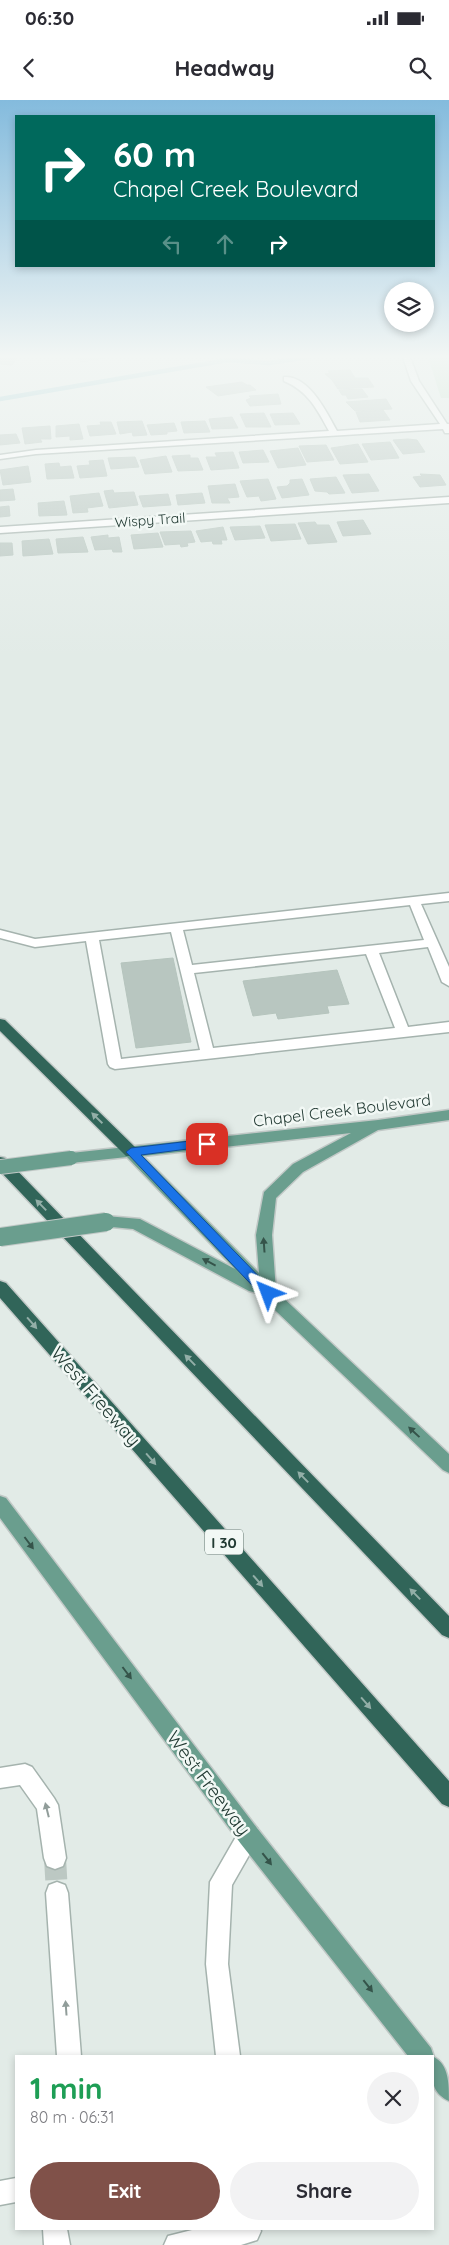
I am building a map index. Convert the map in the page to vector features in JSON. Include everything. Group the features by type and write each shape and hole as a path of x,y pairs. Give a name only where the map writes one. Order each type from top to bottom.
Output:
{"highway":[{"path":"0,1023 131,1152"},
{"path":"0,1162 449,1630"},
{"name":"West Freeway","path":"0,1287 449,1797"}],"main road":[{"name":"Chapel Creek Boulevard","path":"0,1167 378,1125 449,1115"},
{"path":"268,1293 264,1235 269,1196 298,1168 378,1125"},
{"path":"131,1152 268,1293 449,1465"},
{"path":"0,1237 106,1222 135,1223 268,1293"},
{"name":"West Freeway","path":"0,1504 249,1836 422,2055"},
{"path":"434,2070 449,2089"}],"street":[{"name":"Wispy Trail","path":"0,530 449,500"},
{"path":"0,934 35,943 449,897"},
{"path":"414,901 449,982"},
{"path":"176,928 208,1054"},
{"path":"92,937 115,1064 449,1027"},
{"path":"187,970 432,943"},
{"path":"371,950 403,1032"},
{"path":"0,1778 25,1774 47,1805 55,1858"},
{"path":"228,2055 217,1964 221,1882 249,1836"},
{"path":"57,1893 69,2055"},
{"path":"0,2193 15,2190"},
{"path":"55,2230 57,2245"},
{"path":"177,2245 248,2235"}],"building":[{"path":"135,457 139,467 111,469 108,458"},
{"path":"166,457 172,472 145,474 140,460"},
{"path":"172,457 198,458 203,470 178,471"},
{"path":"206,457 235,457 239,468 211,470"},
{"path":"241,457 267,457 269,462 243,463"},
{"path":"273,457 302,457 306,465 278,468"},
{"path":"305,457 332,457 334,460 307,462"},
{"path":"336,457 365,457 368,462 340,464"},
{"path":"369,457 399,458 371,460"},
{"path":"103,460 107,476 80,478 77,466 90,465 89,461"},
{"path":"59,463 60,467 71,466 74,478 47,479 45,464"},
{"path":"28,466 31,482 3,485 0,470"},
{"path":"369,474 379,491 352,493 343,475"},
{"path":"420,474 440,475 446,485 420,487 413,477 422,476"},
{"path":"336,477 345,493 329,494 327,492 315,491 310,479"},
{"path":"268,479 276,499 261,501 259,496 247,497 240,481"},
{"path":"302,479 309,495 282,498 277,487 287,486 290,480"},
{"path":"235,484 239,497 227,498 230,503 212,503 208,486"},
{"path":"13,489 15,500 0,501 0,490"},
{"path":"113,490 114,493 134,492 138,505 109,508 104,491"},
{"path":"99,493 103,506 87,508 88,512 73,513 70,496"},
{"path":"202,493 205,503 178,505 176,495"},
{"path":"168,494 171,505 143,507 139,496"},
{"path":"64,501 67,515 39,516 38,503"},
{"path":"9,506 10,516 0,517 0,507"},
{"path":"363,520 371,534 343,536 337,522"},
{"path":"315,522 317,525 329,525 337,542 308,544 298,523"},
{"path":"295,524 301,539 271,541 265,525"},
{"path":"260,526 265,538 235,540 230,527"},
{"path":"223,527 227,540 221,540 222,544 213,544 212,541 201,542 196,531"},
{"path":"191,531 195,542 187,543 188,546 181,547 180,544 165,545 160,532"},
{"path":"158,533 163,547 134,549 131,535"},
{"path":"108,535 108,538 119,537 122,552 113,552 112,549 95,550 91,537"},
{"path":"83,537 88,552 58,553 56,539"},
{"path":"49,539 53,554 23,556 22,541"},
{"path":"0,543 12,543 13,555 0,556"},
{"path":"173,958 191,1042 136,1048 121,963"},
{"path":"337,970 349,1004 327,1006 329,1013 278,1019 276,1013 253,1016 243,981"}],"tunnel":[{"path":"55,1858 57,1893"}],"route":[{"path":"207,1144 131,1152 268,1293"}]}
